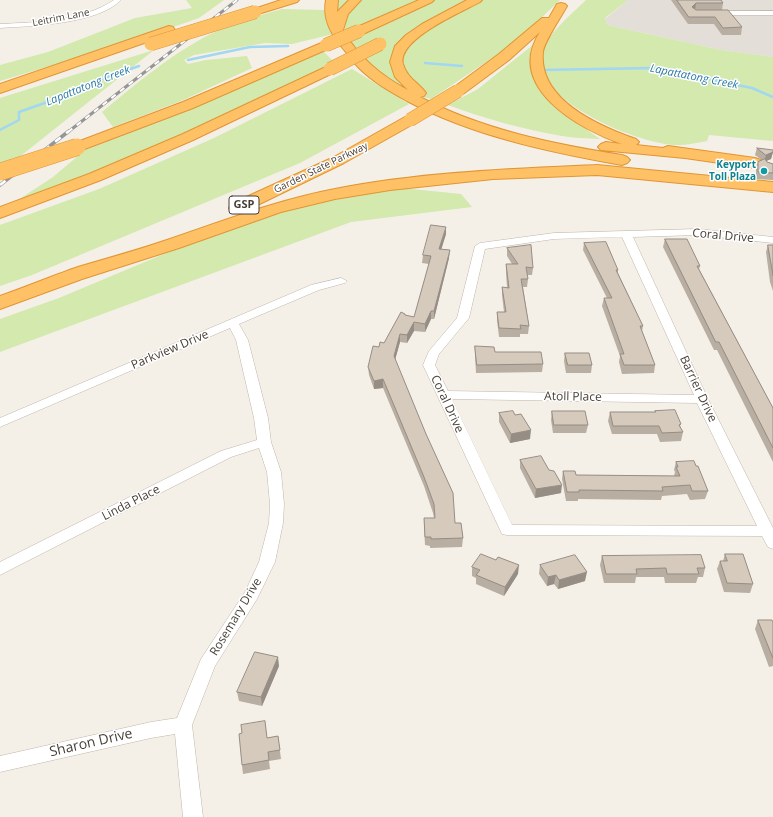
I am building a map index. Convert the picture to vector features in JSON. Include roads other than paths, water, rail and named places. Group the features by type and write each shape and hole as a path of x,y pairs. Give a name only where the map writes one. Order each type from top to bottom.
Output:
{"highway":[{"path":"0,89 169,30 256,6 293,0"},
{"path":"332,0 331,16 349,50 379,77 422,104 462,120 511,136 583,153 665,166 756,170 625,141 597,129 572,114 554,98 544,86 536,65 536,54 541,40 564,3"},
{"path":"337,29 338,20 342,13 355,0"},
{"path":"0,172 76,147 188,105 428,0"},
{"path":"0,213 88,179 188,137 469,0"},
{"path":"476,0 418,33 406,41 399,49 395,58 397,70 405,82 415,91 436,103 463,115 518,132 563,141 619,149 682,154"},
{"name":"Garden State Parkway","path":"0,303 150,245 254,200 339,160 410,120 458,90 517,47 564,3"},
{"path":"0,89 151,44 256,6"},
{"path":"71,276 172,244 220,226 276,208 334,194 414,182 514,173 596,170 637,172 773,186"}],"street":[{"name":"Leitrim Lane","path":"0,26 34,24 70,18 106,8 118,0"},
{"path":"704,13 773,13"},
{"name":"Coral Drive","path":"766,531 507,530 429,365 430,359 458,328 463,318 480,246 538,237 698,232 773,240"},
{"name":"Barrier Drive","path":"626,234 702,399 773,543"},
{"name":"Parkview Drive","path":"0,423 233,324 315,287 341,281"},
{"name":"Rosemary Drive","path":"193,817 183,725 207,664 251,595 267,562 273,540 277,510 276,483 264,442 261,418 242,340 233,324"},
{"name":"Atoll Place","path":"443,395 702,399"},
{"name":"Linda Place","path":"0,569 226,454 264,442"},
{"name":"Sharon Drive","path":"0,764 151,730 183,725"}],"waterway":[{"name":"Lapattatong Creek","path":"188,60 250,47 288,46"},
{"name":"Lapattatong Creek","path":"425,63 462,66"},
{"name":"Lapattatong Creek","path":"0,130 19,120 19,112 96,85 99,80 139,66"},
{"name":"Lapattatong Creek","path":"541,70 653,68 752,88 773,97"}],"railway":[{"path":"68,132 237,0"},
{"path":"0,185 69,131"}],"place":[{"name":"Keyport Toll Plaza","path":"764,171"}]}
